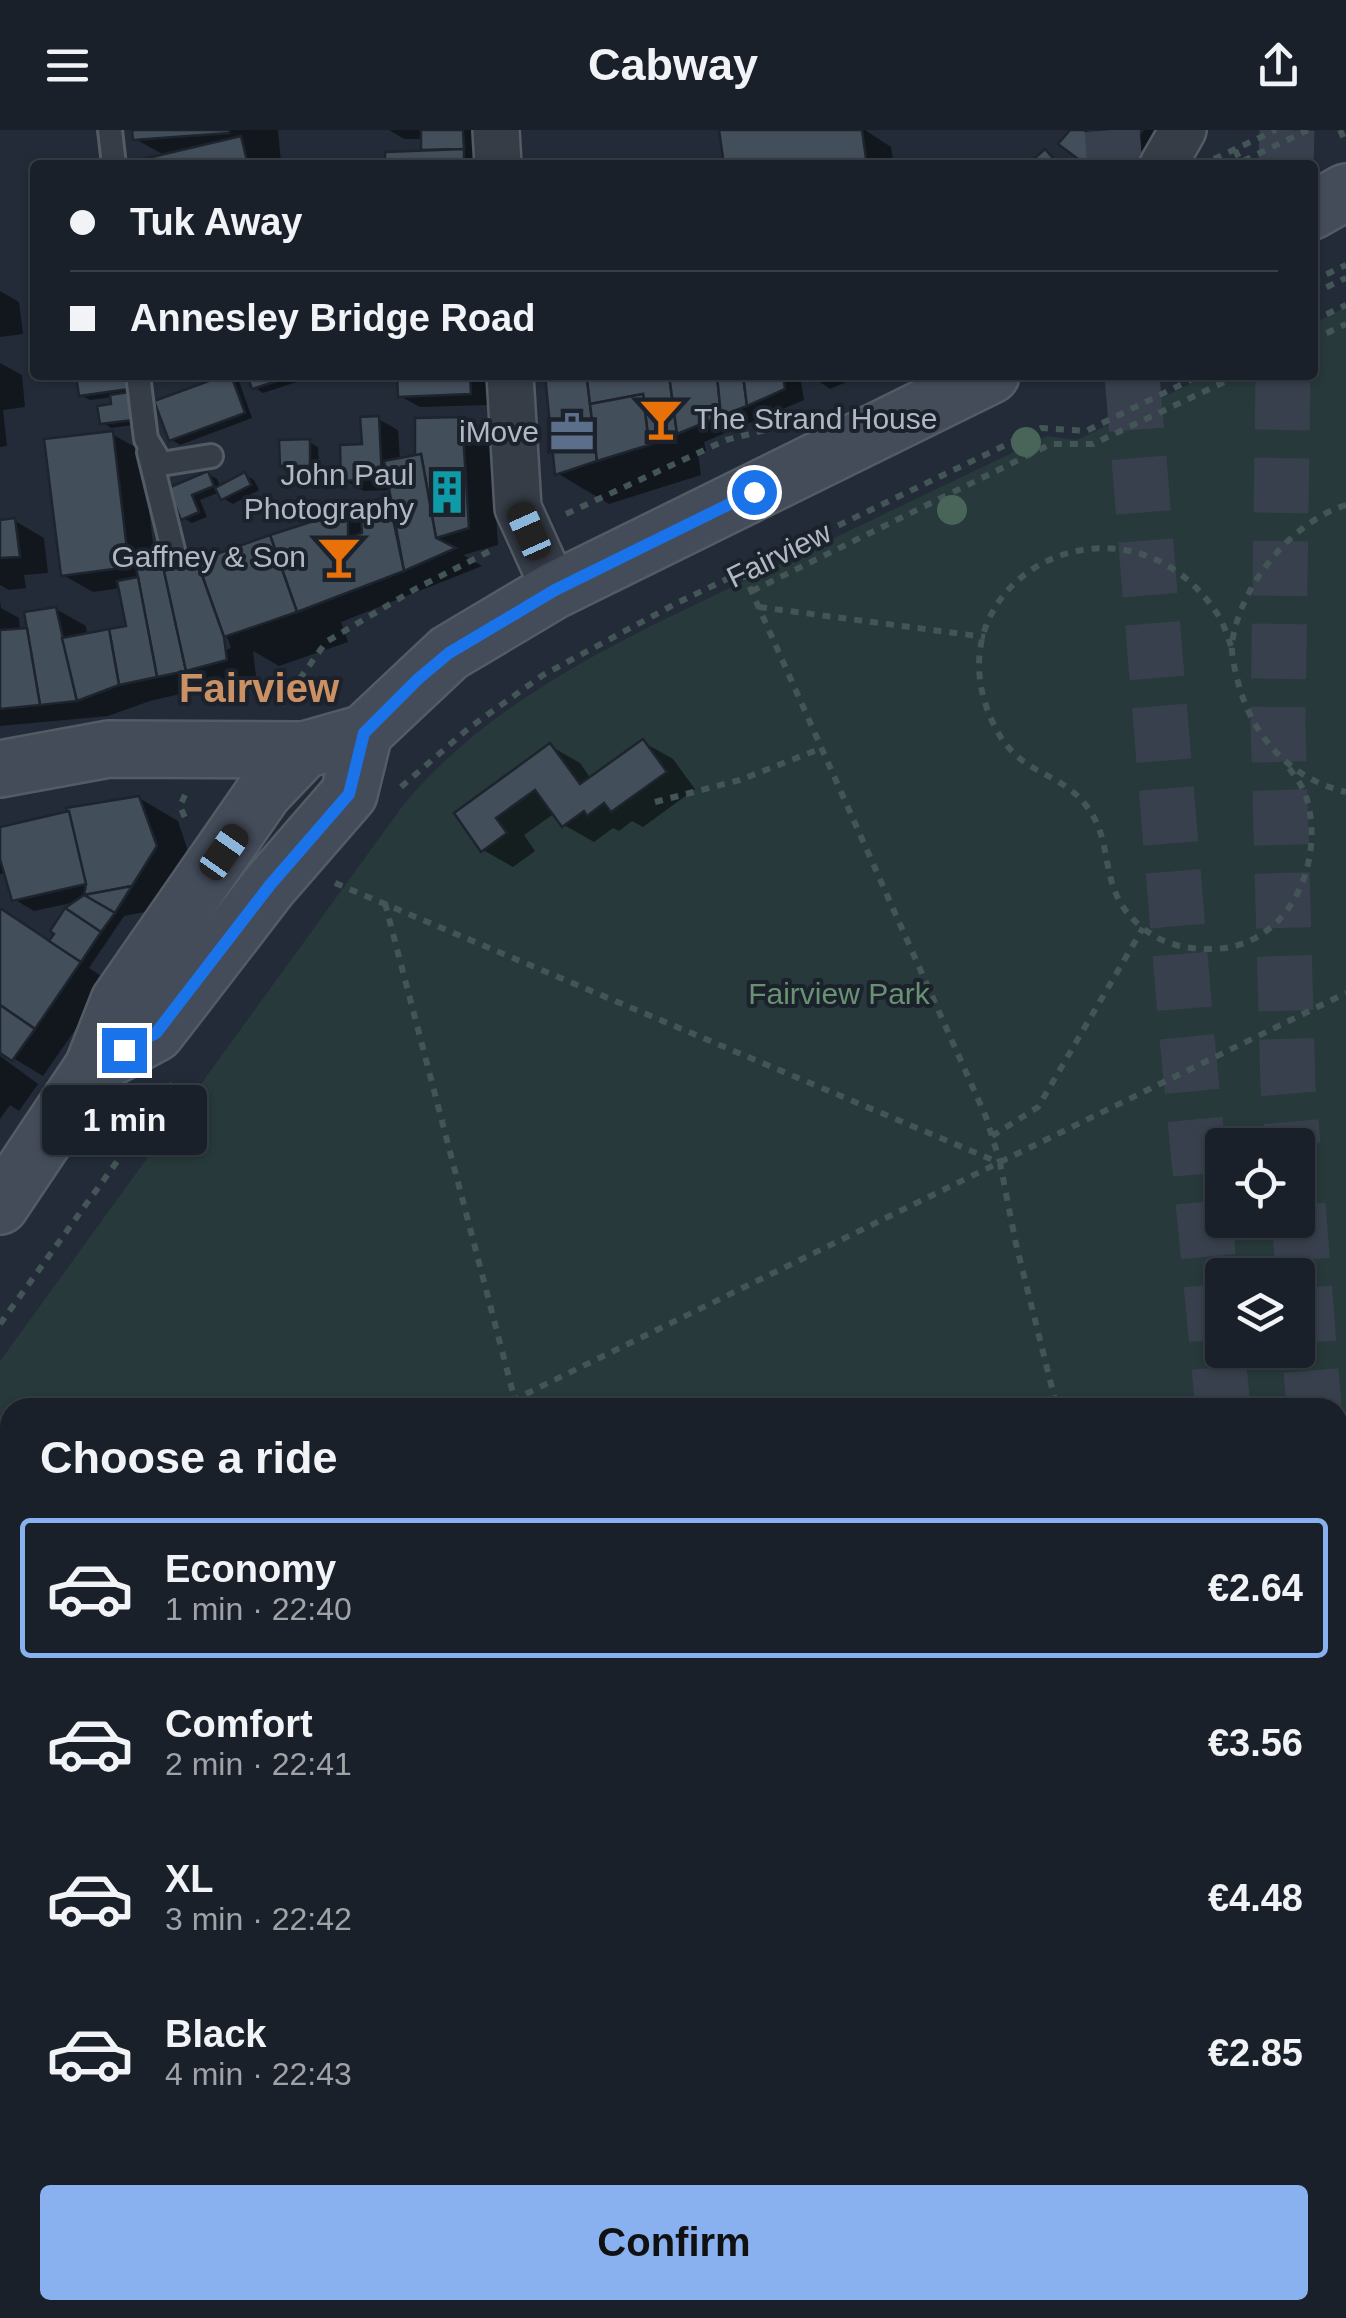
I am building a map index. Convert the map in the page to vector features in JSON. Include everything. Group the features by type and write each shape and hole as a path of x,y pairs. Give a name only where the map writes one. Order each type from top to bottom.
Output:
{"main road":[{"path":"1318,207 1346,192"},
{"path":"93,1066 156,1033 270,885 349,794 364,733 449,653 555,590 981,380"},
{"path":"0,769 109,748 289,732 364,733"},
{"path":"0,1206 93,1066 119,1001 264,792 289,732"}],"street":[{"path":"496,130 498,160"},
{"path":"1173,160 1197,146"},
{"path":"510,380 518,508 555,590"}],"lane":[{"path":"110,130 113,160"},
{"path":"139,380 146,439 173,550"},
{"path":"146,439 161,464 211,456"}],"path":[{"path":"1197,146 1234,150 1276,130"},
{"path":"1244,160 1308,130"},
{"path":"1340,130 1346,142"},
{"path":"1234,150 1239,160"},
{"path":"1318,278 1346,265"},
{"path":"1318,291 1346,278"},
{"path":"1318,318 1346,305"},
{"path":"1318,337 1346,324"},
{"name":"Fairview","path":"399,789 470,728 543,675 643,620 1041,428 1086,431 1192,380"},
{"path":"752,592 1052,444 1093,444 1228,380"},
{"path":"562,516 726,440 775,429"},
{"path":"1232,646 1242,611 1281,549 1306,526 1346,506"},
{"path":"1076,549 1129,550 1172,570 1216,612 1232,646 1246,708 1305,792 1310,836 1306,877 1289,910 1255,938 1215,950 1170,944 1143,928 1117,898 1109,880 1102,838 1082,800 1028,766 1010,750 996,729 982,688 984,637 1010,587 1051,556 1076,549"},
{"path":"744,572 992,1136 1054,1398"},
{"path":"289,732 326,642 417,588"},
{"path":"759,607 984,637"},
{"path":"656,802 740,780 822,748"},
{"path":"1286,764 1315,782 1346,792"},
{"path":"190,786 180,806 194,832"},
{"path":"328,894 336,882 1000,1163"},
{"path":"385,902 515,1398 1346,994"},
{"path":"992,1136 1038,1106 1143,928"}],"green space":[{"name":"Fairview Park","path":"1346,307 1346,1398 0,1398 0,1361 404,804 440,765 523,699 615,645 1047,436 1077,440 1198,380 1318,380 1318,321"}],"building":[{"path":"132,130 229,130 229,133 133,140"},
{"path":"421,130 463,130 464,149 421,150"},
{"path":"719,130 862,130 866,160 723,160"},
{"path":"1070,130 1084,130 1095,138 1099,132 1128,151 1122,160 1079,160 1058,144"},
{"path":"1097,130 1143,130 1128,151"},
{"path":"241,136 247,160 139,160"},
{"path":"464,149 464,160 385,160 385,152"},
{"path":"1045,149 1055,160 1033,160"},
{"path":"77,380 128,380 129,389 79,396"},
{"path":"211,380 233,380 245,413 169,441 154,401"},
{"path":"249,380 280,380 252,389"},
{"path":"397,380 470,380 471,394 398,397"},
{"name":"iMove","path":"546,380 587,380 597,461 555,475"},
{"name":"The Strand House","path":"587,380 670,380 677,434 649,445 643,394 590,404"},
{"path":"670,380 717,380 721,416 677,434"},
{"path":"717,380 744,380 747,406 721,416"},
{"path":"744,380 784,380 785,389 747,406"},
{"path":"129,392 133,420 100,424 97,406 111,404 110,395"},
{"path":"643,394 649,445 597,461 590,404"},
{"path":"379,416 382,479 341,481 340,445 362,444 360,417"},
{"name":"John Paul Photography","path":"462,417 469,528 436,538 421,454 415,456 415,418"},
{"path":"113,431 129,567 61,576 44,439"},
{"path":"310,439 310,466 280,466 279,440"},
{"path":"421,454 436,538 456,548 404,571 384,461"},
{"path":"208,471 214,486 192,495 199,512 181,520 168,488"},
{"path":"245,472 251,485 221,500 215,488"},
{"name":"Gaffney & Son","path":"388,495 404,571 297,612 270,535 348,510 348,538 362,533 360,506"},
{"path":"15,518 20,557 0,558 0,520"},
{"path":"270,535 297,612 224,637 197,561"},
{"path":"161,556 186,671 157,677 135,562"},
{"path":"197,561 224,637 227,660 186,671 164,571"},
{"path":"138,577 157,677 119,685 109,629 126,626 117,581"},
{"path":"56,607 77,701 40,705 24,612"},
{"path":"27,628 40,705 0,709 0,630"},
{"path":"109,629 119,685 77,701 62,638"},
{"path":"643,739 667,772 611,812 604,803 562,827 535,790 496,818 507,833 481,852 454,813 550,743 580,784"},
{"path":"139,796 157,846 132,886 84,895 86,884 66,808"},
{"path":"69,811 86,884 12,901 0,859 0,827"},
{"path":"132,886 115,913 84,895"},
{"path":"84,895 115,913 101,932 65,908"},
{"path":"0,908 81,962 35,1029 0,1005"},
{"path":"65,908 101,932 81,962 49,941 54,934 50,931"},
{"path":"0,1005 35,1029 12,1061 0,1053"}],"tunnel":[{"path":"1112,130 1115,160"},
{"path":"1286,160 1287,130"},
{"path":"1132,380 1186,1027 1222,1398"},
{"path":"1283,380 1278,723 1292,1128"},
{"path":"1301,1238 1313,1398"}],"place":[{"name":"The Strand House","path":"661,419"},
{"name":"iMove","path":"572,432"},
{"name":"John Paul Photography","path":"447,492"},
{"name":"Gaffney & Son","path":"339,557"}],"district":[{"name":"Fairview","path":"259,688"}],"route":[{"path":"124,1050 156,1033 270,885 349,794 364,733 418,679 449,653 555,590 754,492"}]}
